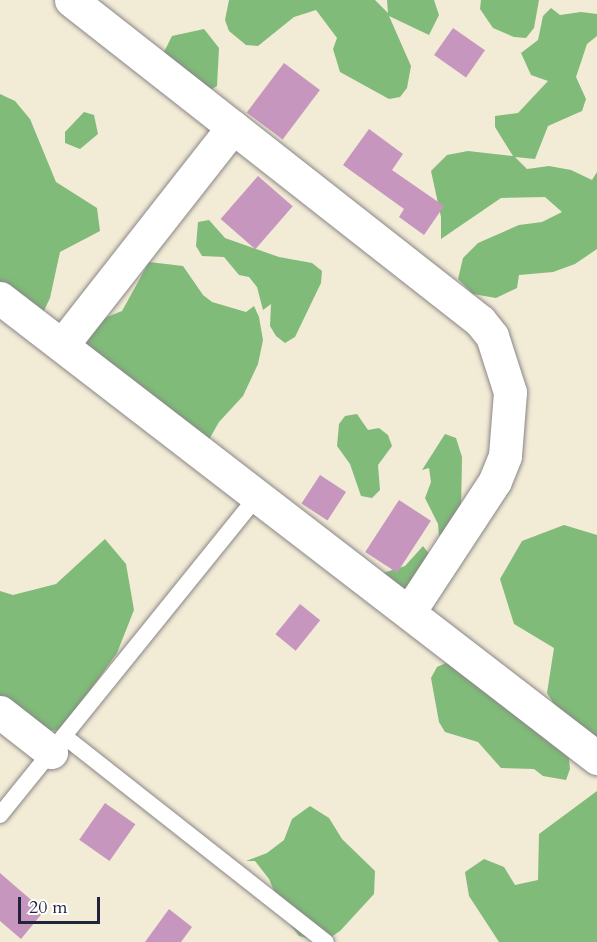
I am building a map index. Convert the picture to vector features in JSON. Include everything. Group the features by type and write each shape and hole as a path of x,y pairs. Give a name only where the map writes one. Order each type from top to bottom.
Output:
{"street":[{"path":"70,0 480,321 501,355 510,393 505,456 495,481 409,612"},
{"path":"62,345 233,127"},
{"path":"0,298 597,758"},
{"path":"0,712 57,744"}],"lane":[{"path":"0,816 257,496"},
{"path":"57,744 326,942"}],"green space":[{"path":"229,0 375,0 388,13 387,0 434,0 439,15 429,35 389,16 411,66 407,88 400,97 389,99 340,72 333,49 337,38 316,10 294,17 258,46 246,45 229,31 225,20"},
{"path":"481,0 539,0 534,28 526,38 514,37 493,28 480,9"},
{"path":"551,8 560,15 581,12 597,14 597,36 587,44 576,77 586,99 582,111 548,126 535,159 515,157 527,169 549,166 571,170 592,180 597,172 597,249 575,264 553,272 519,275 517,288 496,298 473,294 458,279 463,258 478,243 519,225 542,222 562,212 545,197 501,198 441,239 441,217 431,171 447,155 468,151 513,156 495,127 495,116 518,113 548,81 531,75 521,53 538,40 543,16"},
{"path":"204,29 219,48 217,86 201,96 162,56 172,36"},
{"path":"0,94 15,101 30,119 56,182 97,208 100,231 60,252 50,298 40,319 0,295"},
{"path":"84,112 94,115 98,134 80,149 65,143 65,132"},
{"path":"209,220 225,238 279,257 312,263 322,271 321,283 295,337 285,343 276,336 270,326 271,304 263,310 257,287 249,277 239,275 224,257 202,256 196,246 198,222"},
{"path":"149,262 183,266 203,295 212,302 246,312 254,306 259,317 263,340 258,364 243,396 219,422 207,443 87,347 86,336 102,319 122,311"},
{"path":"357,414 368,430 379,428 388,435 392,446 378,465 380,490 372,498 361,496 350,464 337,446 339,424 345,416"},
{"path":"445,434 456,438 462,457 461,513 439,536 438,524 425,498 431,482 429,468 422,470"},
{"path":"564,525 597,535 597,754 571,731 547,693 554,648 514,624 500,579 522,541"},
{"path":"105,539 126,564 134,610 117,653 61,731 13,728 0,715 0,591 13,595 56,584"},
{"path":"423,546 430,555 406,592 383,573 405,566"},
{"path":"448,662 533,713 550,743 569,758 570,769 566,780 543,776 534,769 501,768 478,742 445,732 439,722 431,678 437,667"},
{"path":"597,791 597,942 499,942 469,896 465,872 484,859 504,867 515,885 538,880 539,834"},
{"path":"310,806 329,818 342,839 375,871 374,894 340,931 324,942 299,936 286,919 269,879 255,861 246,861 267,853 284,840 292,819"}],"building":[{"path":"453,28 485,50 466,77 434,55"},
{"path":"284,63 320,90 283,140 247,113"},
{"path":"369,129 403,154 392,170 444,206 424,235 399,217 404,209 343,165"},
{"path":"258,176 293,206 255,249 221,219"},
{"path":"320,475 346,492 327,520 301,504"},
{"path":"399,500 431,521 397,573 365,552"},
{"path":"300,604 320,620 296,651 275,634"},
{"path":"105,803 135,824 109,861 79,840"},
{"path":"0,873 44,911 21,939 0,921"},
{"path":"169,909 192,927 181,942 145,942"}]}
